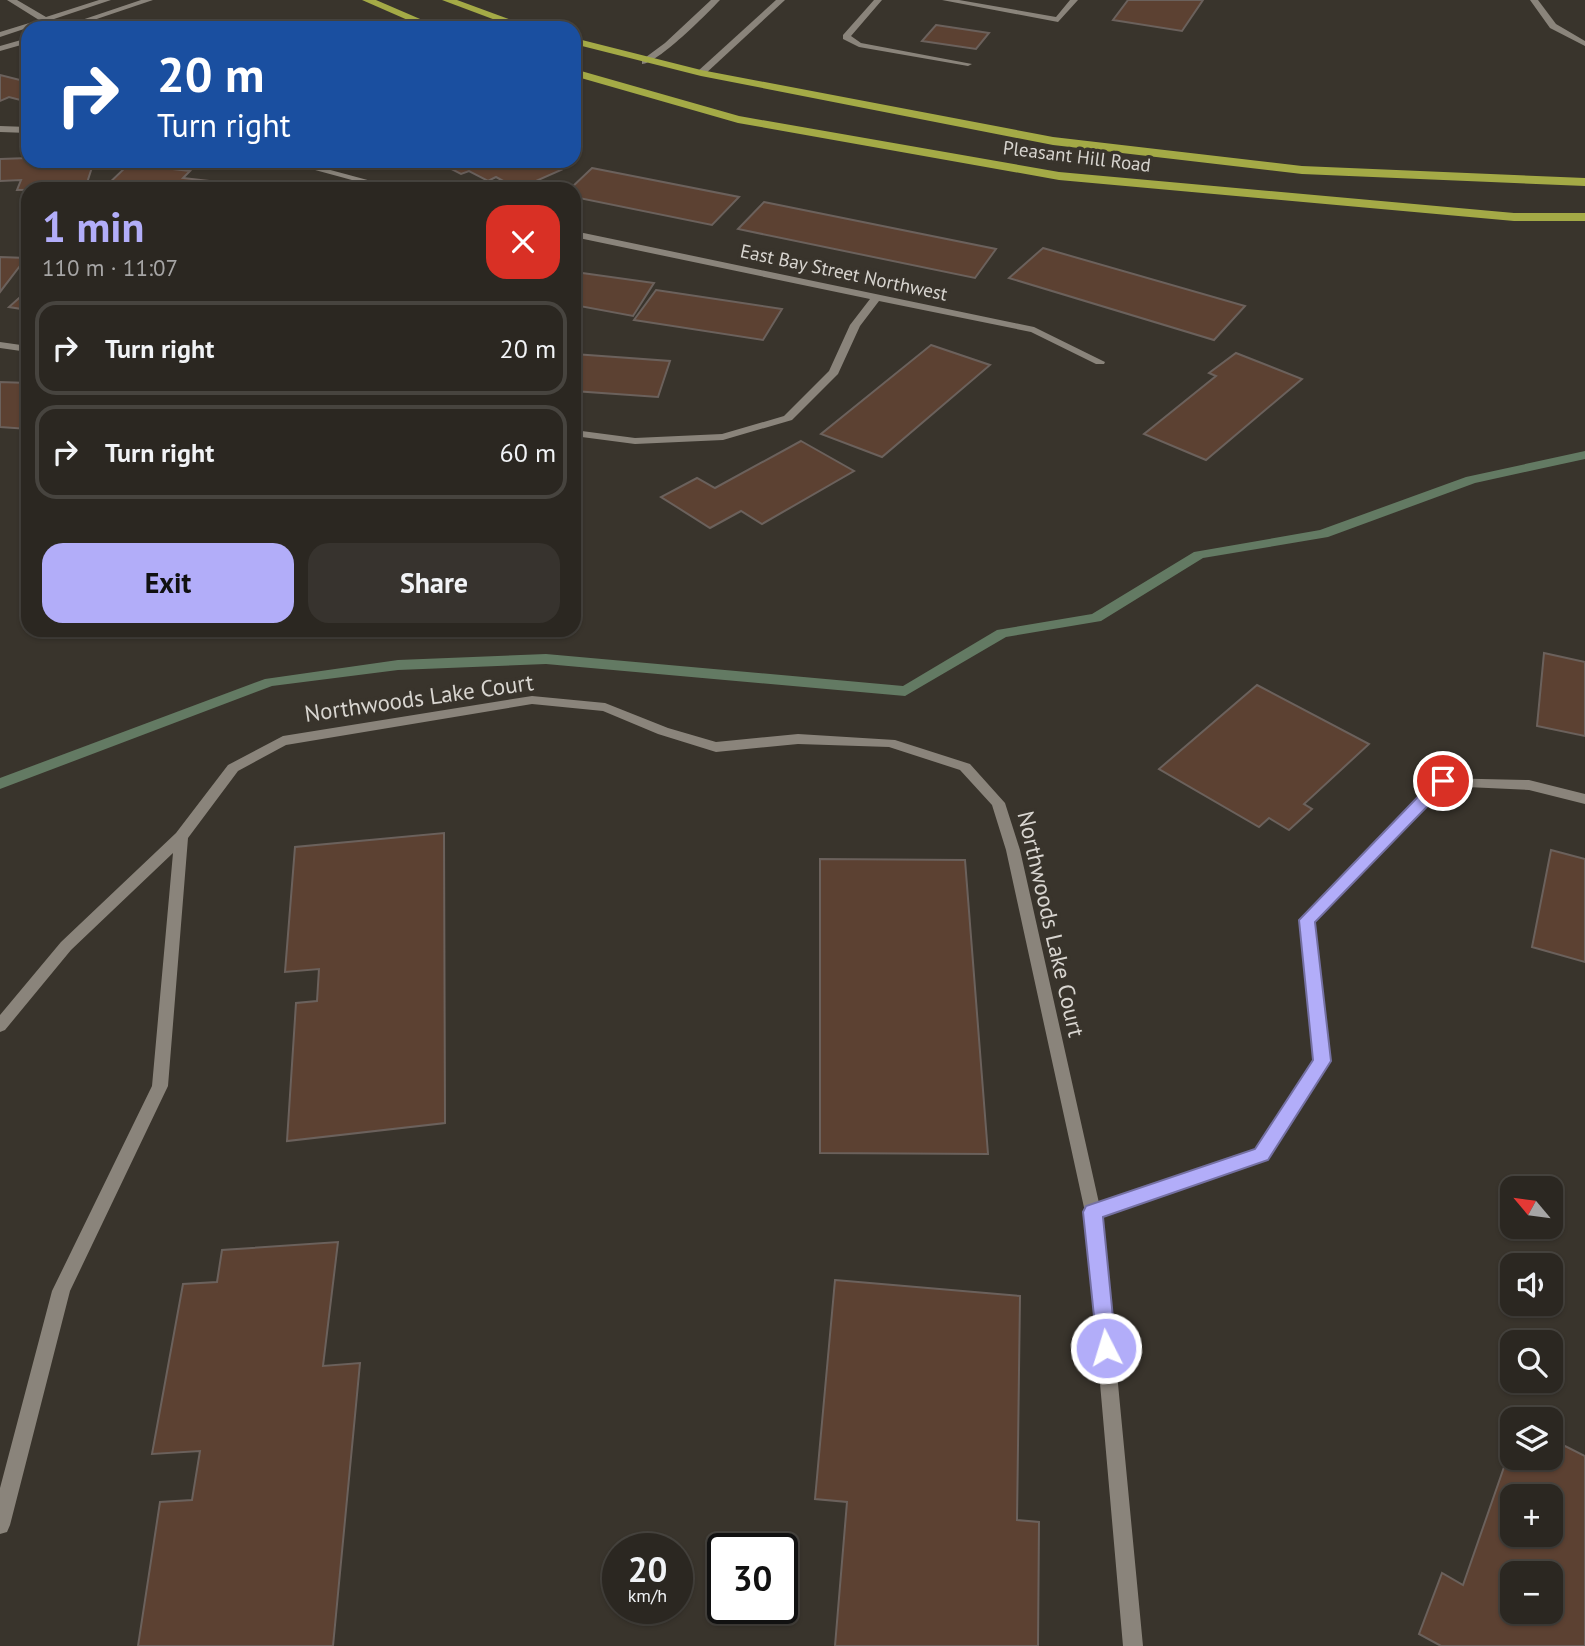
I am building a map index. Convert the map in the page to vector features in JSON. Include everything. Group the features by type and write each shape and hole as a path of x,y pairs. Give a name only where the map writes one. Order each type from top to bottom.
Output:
{"highway":[{"path":"367,0 419,21"},
{"path":"447,0 508,21"},
{"name":"Pleasant Hill Road","path":"581,43 645,62 1065,142 1302,170 1585,182"},
{"name":"Pleasant Hill Road","path":"581,74 738,119 1059,176 1486,215 1585,217"}],"street":[{"path":"11,0 45,20"},
{"path":"42,21 107,0"},
{"path":"84,21 149,0"},
{"path":"645,62 668,45 716,0"},
{"path":"701,73 781,0"},
{"path":"878,0 846,37 859,45 968,64"},
{"path":"946,0 1058,20 1074,0"},
{"path":"1534,0 1553,26 1585,44"},
{"path":"0,35 21,28"},
{"path":"0,49 21,42"},
{"path":"0,129 21,130"},
{"path":"314,168 368,182"},
{"name":"East Bay Street Northwest","path":"581,235 1034,330 1100,362"},
{"path":"581,434 635,440 723,437 788,418 834,372 855,325 877,297"},
{"path":"0,345 21,348"},
{"name":"Northwoods Lake Court","path":"0,1026 66,946 181,837 233,768 283,741 532,700 605,707 716,747 798,739 890,743 965,767 998,803 1013,850 1093,1212 1133,1646"},
{"path":"1093,1212 1262,1154 1322,1061 1307,920 1443,781 1529,785 1585,799"},
{"path":"0,1525 61,1291 160,1086 181,837"}],"building":[{"path":"1128,0 1203,0 1182,31 1113,20"},
{"path":"936,25 989,33 976,49 922,41"},
{"path":"0,75 21,80 21,100 9,97 0,101"},
{"path":"21,158 21,168 92,168 87,182 21,182 21,190 17,190 21,180 0,181 0,159"},
{"path":"125,168 164,168 190,171 183,178 219,182 110,182"},
{"path":"450,168 561,170 534,182 505,182 496,177 488,181 469,171 461,174"},
{"path":"592,168 739,197 712,225 581,198 581,182 577,182"},
{"path":"764,202 996,249 975,278 738,229"},
{"path":"1043,248 1245,306 1214,340 1009,278"},
{"path":"0,257 21,258 21,265 0,292"},
{"path":"581,273 654,283 633,316 581,306"},
{"path":"656,290 782,309 763,340 634,320"},
{"path":"21,296 21,309 9,307"},
{"path":"931,345 990,365 882,457 821,434"},
{"path":"1236,353 1302,379 1206,460 1144,434 1216,376 1209,373"},
{"path":"581,355 670,361 658,397 581,392"},
{"path":"0,382 21,383 21,428 0,427"},
{"path":"801,441 854,471 762,524 741,511 710,528 661,497 697,478 715,488"},
{"path":"1544,653 1585,662 1585,736 1537,726"},
{"path":"1257,685 1369,744 1304,804 1312,809 1289,830 1269,818 1259,827 1159,769"},
{"path":"444,833 445,1123 287,1141 296,1003 317,1001 319,969 285,972 295,847"},
{"path":"1551,850 1585,859 1585,962 1532,947"},
{"path":"820,859 965,860 988,1154 820,1153"},
{"path":"338,1242 323,1366 360,1363 333,1646 138,1646 160,1502 192,1500 200,1451 152,1454 183,1284 217,1282 222,1250"},
{"path":"835,1280 1020,1296 1017,1520 1039,1522 1038,1646 835,1646 847,1502 815,1499"},
{"path":"1563,1445 1585,1456 1585,1646 1441,1646 1419,1634 1442,1573 1463,1585 1503,1470 1563,1470"}],"waterway":[{"path":"0,784 270,682 398,665 546,659 905,691 1002,633 1096,618 1199,555 1323,534 1471,480 1585,455"}],"route":[{"path":"1106,1348 1093,1212 1262,1154 1322,1061 1307,920 1443,781"}]}
